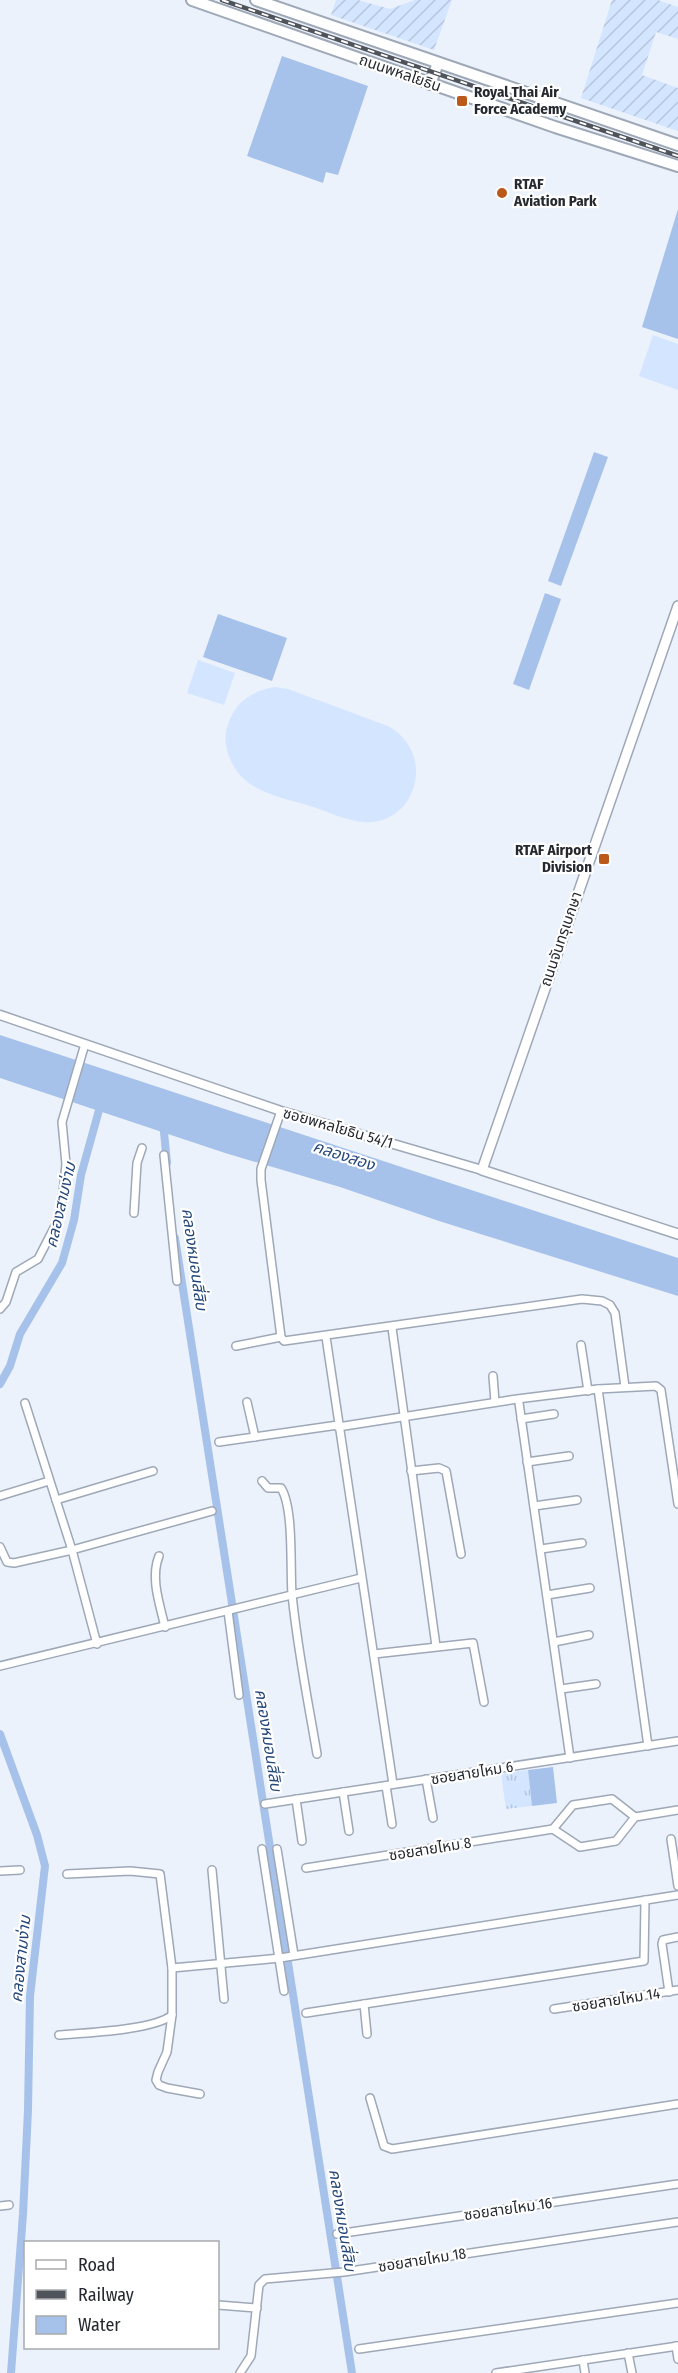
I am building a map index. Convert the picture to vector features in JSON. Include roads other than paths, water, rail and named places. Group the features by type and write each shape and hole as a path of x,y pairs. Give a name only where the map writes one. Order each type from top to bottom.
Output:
{"main road":[{"name":"ถนนพหลโยธิน","path":"192,0 555,127 678,166"},
{"name":"ถนนพหลโยธิน","path":"256,0 678,145"},
{"path":"430,84 438,63"},
{"name":"ถนนจันทรุเบกษา","path":"482,1170 678,606"},
{"name":"ซอยพหลโยธิน 54/1","path":"482,1170 678,1234"}],"street":[{"name":"ซอยพหลโยธิน 54/1","path":"0,1015 281,1111 482,1170"},
{"path":"0,1309 6,1302 16,1272 38,1260 56,1224 63,1203 66,1164 62,1122 85,1044"},
{"path":"281,1111 261,1169 281,1337 287,1342 530,1306 597,1300 610,1305 615,1313 625,1387"},
{"path":"134,1213 137,1162 142,1148"},
{"path":"164,1155 177,1281"},
{"path":"392,1328 436,1646"},
{"path":"236,1346 281,1337"},
{"path":"326,1337 374,1654 390,1785 392,1824"},
{"path":"581,1345 588,1391"},
{"path":"493,1376 495,1402"},
{"path":"219,1442 495,1402 598,1389 656,1386 661,1390 678,1504"},
{"path":"598,1389 648,1746"},
{"path":"247,1402 255,1437"},
{"path":"25,1403 72,1550 97,1644"},
{"path":"519,1403 570,1758"},
{"path":"521,1419 554,1414"},
{"path":"528,1462 569,1456"},
{"path":"411,1471 439,1468 446,1471 461,1554"},
{"path":"56,1500 153,1471"},
{"path":"0,1496 50,1481"},
{"path":"262,1481 264,1486 281,1488 284,1491 289,1529 292,1594 316,1754"},
{"path":"534,1506 577,1500"},
{"path":"0,1547 5,1559 10,1563 72,1550 212,1510"},
{"path":"541,1549 582,1543"},
{"path":"159,1556 155,1564 156,1581 165,1627"},
{"path":"0,1666 362,1578"},
{"path":"547,1595 590,1588"},
{"path":"230,1610 239,1695"},
{"path":"554,1642 589,1635"},
{"path":"374,1654 473,1643 484,1702"},
{"path":"561,1689 596,1684"},
{"name":"ซอยสายไหม 6","path":"265,1804 678,1741"},
{"path":"426,1779 433,1818"},
{"path":"343,1792 349,1831"},
{"path":"296,1799 302,1841"},
{"path":"635,1817 612,1799 573,1805 554,1829 580,1847 616,1841 635,1817 678,1810"},
{"name":"ซอยสายไหม 8","path":"306,1868 554,1829"},
{"path":"671,1839 678,1886"},
{"path":"262,1849 284,1991"},
{"path":"277,1849 292,1956"},
{"path":"0,1871 20,1870"},
{"path":"212,1870 224,1999"},
{"path":"67,1874 130,1871 160,1874 172,1968 172,2016 167,2052 156,2080 159,2085 167,2088 200,2094"},
{"path":"172,1968 279,1958 678,1895"},
{"path":"306,2013 644,1961 645,1900"},
{"path":"669,1992 662,1944 663,1940 678,1937"},
{"name":"ซอยสายไหม 14","path":"554,2009 678,1990"},
{"path":"364,2004 367,2034"},
{"path":"59,2035 128,2028 167,2020 172,2016"},
{"path":"370,2098 384,2146 392,2149 678,2104"},
{"name":"ซอยสายไหม 16","path":"337,2234 678,2184"},
{"path":"0,2206 9,2205"},
{"name":"ซอยสายไหม 18","path":"240,2373 250,2360 259,2285 263,2280 344,2272 678,2222"},
{"path":"359,2349 678,2303"},
{"path":"219,2305 257,2308"},
{"path":"496,2373 539,2370 583,2360 677,2346 678,2359"},
{"path":"628,2354 632,2373"},
{"path":"583,2360 585,2373"}],"water":[{"path":"282,56 368,86 338,175 326,172 323,183 247,156"},
{"path":"678,209 678,339 642,327"},
{"path":"594,452 608,457 561,586 548,581"},
{"path":"545,593 561,599 529,690 513,684"},
{"path":"218,614 287,638 272,681 203,657"},
{"name":"คลองสอง","path":"0,1035 678,1258 678,1296 439,1221 340,1187 225,1153 0,1078"},
{"path":"553,1767 557,1803 532,1806 528,1770"}],"waterway":[{"name":"คลองสามง่าม","path":"0,1384 10,1366 20,1334 62,1263 74,1220 81,1175 101,1103"},
{"name":"คลองหมอนสี่สิบ","path":"163,1122 167,1163"},
{"name":"คลองหมอนสี่สิบ","path":"175,1238 352,2373"},
{"name":"คลองสามง่าม","path":"0,1734 37,1835 45,1866 30,1996 23,2214 11,2373"}],"railway":[{"path":"222,0 678,156"}],"place":[{"name":"Royal Thai Air Force Academy","path":"462,101"},
{"name":"RTAF Aviation Park","path":"502,193"},
{"name":"RTAF Airport Division","path":"604,859"}]}
